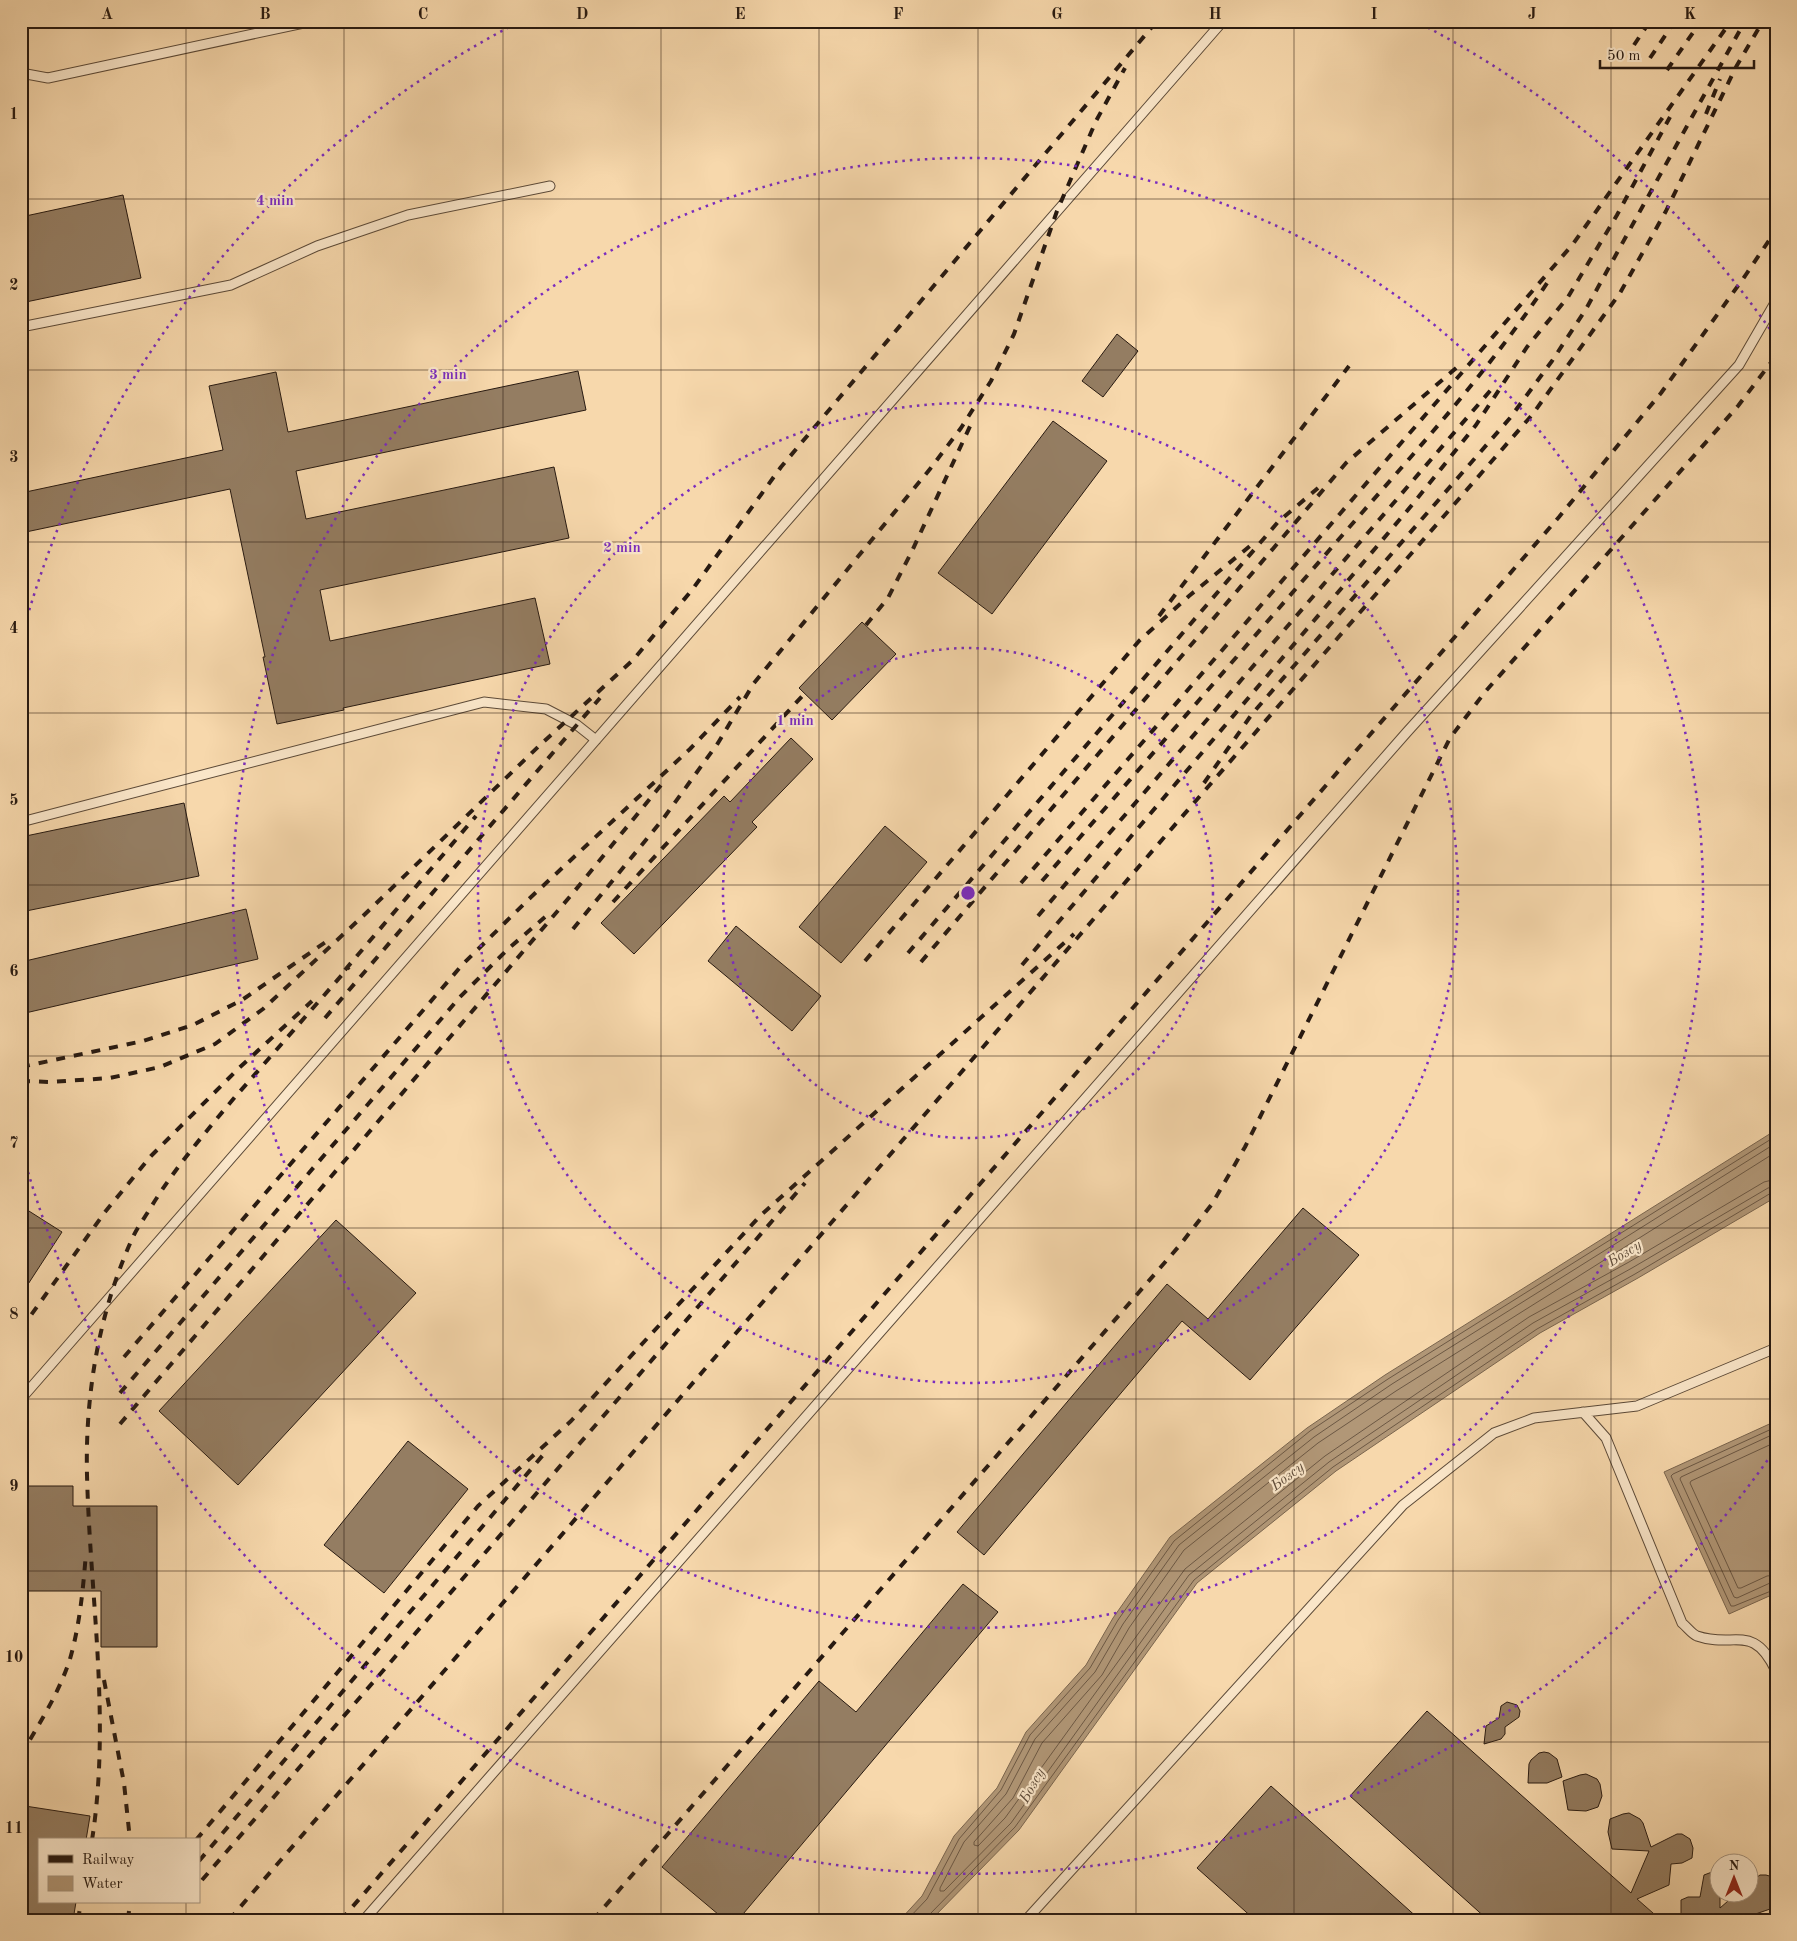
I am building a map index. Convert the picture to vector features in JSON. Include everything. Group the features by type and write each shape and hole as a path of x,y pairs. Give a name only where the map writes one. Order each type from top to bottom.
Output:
{"lane":[{"path":"21,74 48,78 313,21"},
{"path":"21,1399 1223,21"},
{"path":"21,327 230,285 317,246 408,215 550,186"},
{"path":"364,1920 837,1384 1407,732 1739,365 1776,301"},
{"path":"21,822 484,702 546,709 577,725 596,740"},
{"path":"1026,1920 1403,1505 1494,1433 1534,1418 1637,1406 1776,1348"},
{"path":"1582,1412 1606,1438 1682,1623 1695,1636 1716,1640 1747,1640 1760,1647 1776,1670"}],"water":[{"name":"Бозсу","path":"1776,1130 1776,1197 1540,1333 1336,1471 1197,1583 1019,1830 931,1920 900,1920 922,1896 954,1836 997,1788 1026,1732 1086,1665 1113,1618 1170,1537 1307,1428 1385,1375"},
{"path":"1776,1421 1776,1593 1729,1614 1664,1472"}],"building":[{"path":"123,195 141,278 21,303 21,217"},
{"path":"1117,334 1138,351 1103,397 1082,381"},
{"path":"578,371 586,410 296,471 306,519 554,467 569,538 320,590 330,641 535,598 550,664 277,724 230,489 21,533 21,493 223,450 209,386 276,372 288,432"},
{"path":"1053,421 1107,461 992,614 938,573"},
{"path":"862,622 896,654 832,720 799,688"},
{"path":"791,738 813,759 752,822 757,827 634,954 601,923 724,796 730,802"},
{"path":"184,803 199,876 21,912 21,837"},
{"path":"885,826 927,862 841,963 799,927"},
{"path":"246,909 258,959 21,1014 21,962"},
{"path":"736,926 821,996 792,1031 708,961"},
{"path":"21,1206 62,1232 21,1295"},
{"path":"1303,1208 1359,1255 1250,1380 1182,1321 984,1555 957,1532 1167,1284 1208,1319"},
{"path":"336,1220 416,1293 238,1485 159,1411"},
{"path":"408,1441 468,1489 384,1593 324,1545"},
{"path":"21,1486 73,1486 73,1506 157,1506 157,1647 101,1647 101,1591 21,1591"},
{"path":"963,1584 998,1612 738,1920 725,1920 662,1867 819,1681 856,1712"},
{"path":"1507,1702 1517,1705 1520,1711 1519,1717 1505,1727 1505,1734 1501,1739 1484,1744 1486,1726 1499,1718 1501,1706"},
{"path":"1427,1711 1631,1893 1649,1851 1612,1849 1608,1832 1610,1819 1629,1813 1640,1819 1651,1847 1677,1834 1682,1834 1690,1839 1693,1848 1692,1858 1682,1863 1671,1864 1669,1885 1637,1899 1661,1920 1488,1920 1350,1796"},
{"path":"1544,1752 1557,1759 1562,1777 1547,1783 1528,1783 1531,1760 1539,1753"},
{"path":"1586,1774 1597,1779 1600,1784 1602,1796 1598,1807 1586,1811 1568,1810 1563,1781"},
{"path":"1271,1786 1420,1920 1255,1920 1197,1868"},
{"path":"25,1806 90,1816 86,1838 38,1838 38,1904 76,1904 73,1920 21,1920 21,1828"},
{"path":"1710,1873 1710,1904 1720,1904 1720,1908 1725,1904 1760,1904 1760,1875 1776,1878 1776,1907 1738,1920 1681,1920 1681,1900 1688,1897 1700,1897 1704,1875"}],"railway":[{"path":"21,1081 50,1082 110,1078 160,1067 215,1044 263,1009 363,916 540,745 633,660 692,590 781,467 1157,21"},
{"path":"1634,45 1650,21"},
{"path":"1650,58 1675,21"},
{"path":"1667,70 1701,21"},
{"path":"1021,883 1573,244 1731,21"},
{"path":"1204,783 1252,714 1510,418 1552,361 1586,309 1745,21"},
{"path":"229,1920 1180,819 1532,415 1620,293 1666,211 1736,67 1763,21"},
{"path":"573,929 663,819 718,743 754,683 930,469 961,428 991,381 1014,334 1057,211 1096,121 1125,68"},
{"path":"1706,114 1720,79"},
{"path":"1022,965 1412,505 1476,425 1527,347 1568,297 1617,215 1670,117"},
{"path":"341,1920 1559,517 1661,393 1776,230"},
{"path":"1042,881 1450,412 1502,346 1551,277"},
{"path":"593,1920 1180,1245 1212,1204 1245,1147 1450,738 1485,692 1738,406 1776,356"},
{"path":"921,962 1346,463 1463,362"},
{"path":"1159,616 1349,366"},
{"path":"1038,916 1496,384"},
{"path":"866,625 888,598 972,422"},
{"path":"908,953 1278,522 1318,488"},
{"path":"865,961 1139,641 1189,596 1256,541"},
{"path":"613,902 805,693"},
{"path":"124,1357 463,964 530,898 690,749 740,697"},
{"path":"325,1018 600,698"},
{"path":"120,1424 573,893 666,779"},
{"path":"345,970 476,816"},
{"path":"120,1393 460,997 508,949 545,917"},
{"path":"198,1838 478,1506 571,1421 760,1216 1074,934"},
{"path":"21,1067 143,1041 193,1025 242,1000 330,939"},
{"path":"92,1838 100,1749 100,1704 89,1521 87,1445 96,1353 111,1294 135,1234 178,1167 235,1097 349,967"},
{"path":"21,1329 105,1212 151,1156 238,1069 312,1001"},
{"path":"202,1880 805,1183"},
{"path":"200,1860 543,1455"},
{"path":"21,1755 42,1720 70,1659 79,1620 86,1553"},
{"path":"104,1680 124,1783 130,1838"},
{"path":"78,1920 81,1904"},
{"path":"128,1920 130,1904"}]}
